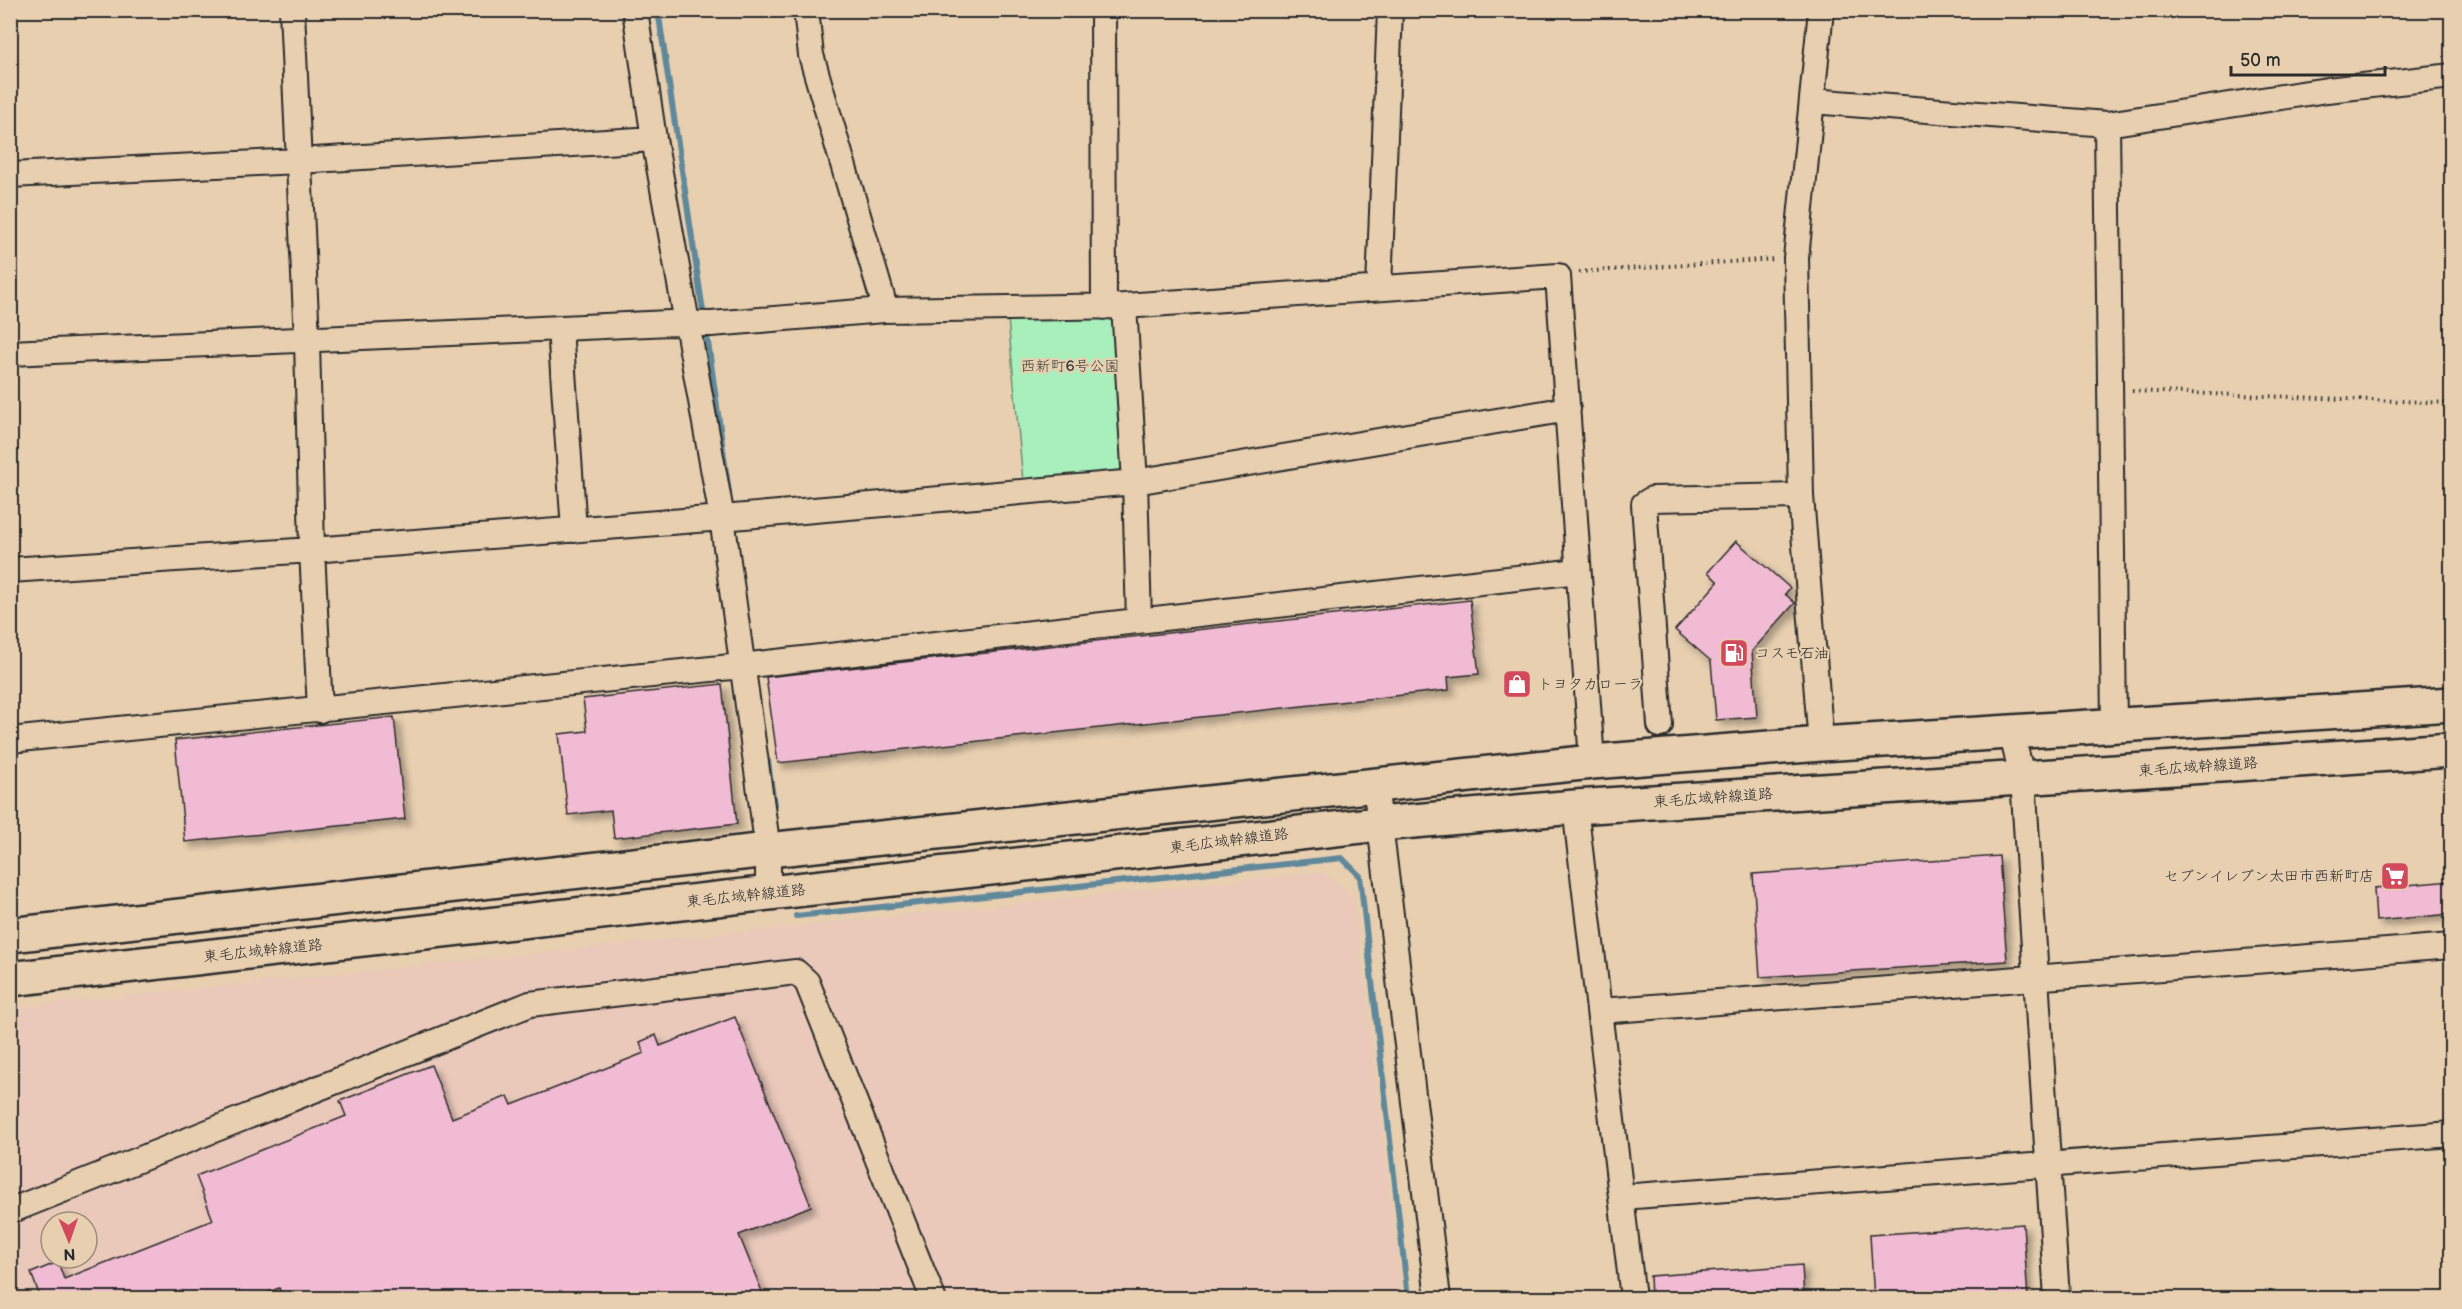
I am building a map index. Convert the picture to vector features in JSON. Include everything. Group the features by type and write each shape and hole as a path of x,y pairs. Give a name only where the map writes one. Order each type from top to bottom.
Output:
{"highway":[{"path":"10,935 768,850 1592,762 1821,744 2451,704"},
{"name":"東毛広域幹線道路","path":"10,979 1379,824 1575,807 2451,750"}],"street":[{"path":"292,10 320,710"},
{"path":"635,10 654,139 722,518 768,850 768,893"},
{"path":"806,10 811,55 884,310"},
{"path":"1103,10 1114,307 1135,482 1139,620"},
{"path":"1379,288 1390,10"},
{"path":"1821,10 1797,258 1802,496 1821,744"},
{"path":"1812,101 2107,124 2327,90 2451,76"},
{"path":"2107,124 2114,725"},
{"path":"10,176 654,139"},
{"path":"10,353 560,328 711,324 884,310 1114,307 1558,276 1592,762"},
{"path":"560,328 573,530"},
{"path":"10,570 573,530 1135,482 1568,409"},
{"path":"1660,725 1644,504 1652,499 1802,496"},
{"path":"10,740 741,666 1578,571"},
{"path":"2011,732 2023,779 2057,1299"},
{"path":"1375,784 1438,1299"},
{"path":"1575,807 1633,1299"},
{"path":"1600,1011 2451,946"},
{"path":"10,1211 530,1004 796,972 807,982 933,1299"},
{"path":"1622,1197 2451,1134"}],"path":[{"path":"1558,276 1578,272 1797,258"},
{"path":"2110,390 2451,404"}],"shaded area":[{"path":"1322,872 1354,896 1402,1298 11,1298 10,1008"}],"green space":[{"name":"西新町6号公園","path":"1124,306 1135,482 1024,492 1007,308"}],"building":[{"path":"1736,541 1790,588 1785,594 1795,603 1752,651 1757,717 1716,720 1711,661 1675,630 1718,582 1708,572"},
{"path":"1470,600 1479,674 1448,677 1449,690 778,763 766,677"},
{"path":"722,684 737,824 614,838 611,810 568,815 559,734 587,731 583,699"},
{"path":"394,717 405,819 185,842 175,740"},
{"path":"1999,856 2007,961 1760,977 1753,874"},
{"path":"2451,881 2451,914 2376,921 2374,888"},
{"path":"735,1017 811,1206 739,1235 765,1299 284,1299 279,1288 251,1299 41,1299 31,1273 39,1270 61,1270 64,1279 87,1270 99,1270 99,1265 213,1220 196,1176 346,1116 340,1101 431,1065 452,1118 508,1096 512,1105 644,1053 640,1042 656,1035 660,1046"},
{"path":"2023,1224 2028,1299 1874,1299 1870,1235"},
{"path":"1802,1265 1804,1299 1651,1299 1650,1276"}],"waterway":[{"path":"658,10 704,318"},
{"path":"706,328 729,493"},
{"path":"768,761 774,805"},
{"path":"796,916 1342,858 1360,876 1408,1298"}],"place":[{"name":"コスモ石油","path":"1734,653"},
{"name":"トヨタカローラ","path":"1517,684"},
{"name":"セブンイレブン太田市西新町店","path":"2395,876"}]}
